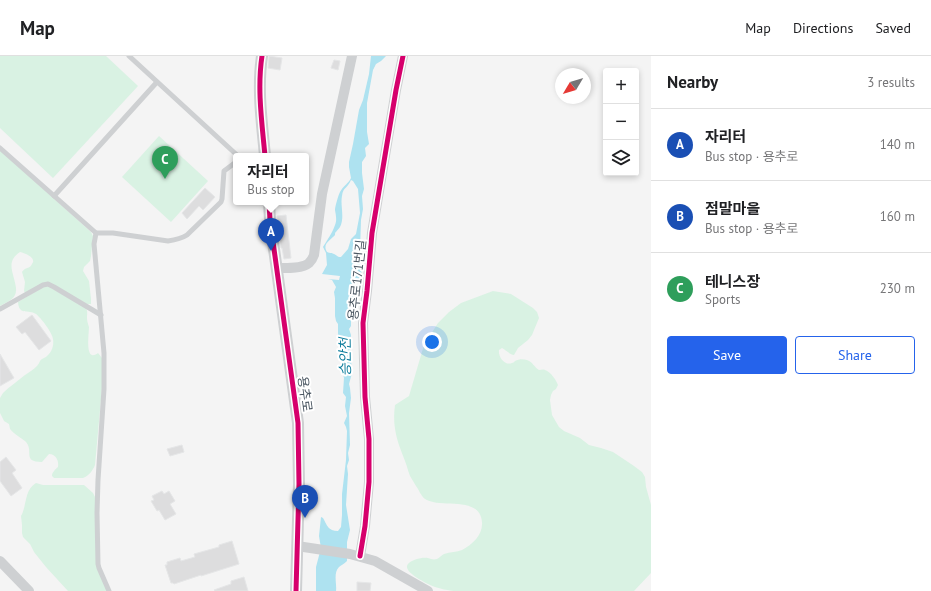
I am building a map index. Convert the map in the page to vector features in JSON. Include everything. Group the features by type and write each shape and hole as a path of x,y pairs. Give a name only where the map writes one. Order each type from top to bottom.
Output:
{"street":[{"path":"262,56 259,77 264,153"},
{"path":"277,268 305,266 311,261 314,255 322,194 352,56"},
{"name":"용추로171번길","path":"355,555 365,526 369,482 369,439 365,397 363,323 372,233 403,56"},
{"name":"용추로","path":"269,205 298,423 303,547 296,591"},
{"path":"303,547 355,555 375,562 428,591"},
{"path":"0,561 29,591"}],"lane":[{"path":"129,56 235,153"},
{"path":"54,196 157,82"},
{"path":"0,148 96,233 113,233 168,241 188,235 220,202 222,199 224,171 233,164"},
{"path":"96,233 94,244 104,353 97,513 98,564 109,591"},
{"path":"0,309 43,285 48,284 101,315"}],"green space":[{"path":"0,56 106,56 138,86 53,178 0,128"},
{"path":"159,136 208,181 171,222 122,177"},
{"path":"0,150 91,232 93,236 90,261 84,267 83,271 89,281 91,304 87,304 49,283 25,293 25,282 22,272 31,266 33,260 20,252 15,256 12,264 12,273 16,288 15,295 0,306"},
{"path":"48,286 86,308 89,327 89,350 92,355 98,353 102,358 102,388 95,465 90,473 83,478 54,478 52,476 53,473 58,467 55,457 49,454 42,462 32,460 29,455 28,444 10,429 9,424 4,421 0,413 0,398 3,393 36,367 41,360 49,354 52,348 53,339 46,325 36,314 22,311 18,302 43,287"},
{"path":"493,291 511,294 533,308 537,312 539,318 532,335 518,348 514,355 502,348 499,350 502,360 509,364 522,359 527,360 539,370 549,372 558,385 553,391 550,400 552,415 559,427 564,431 580,438 589,445 613,452 642,472 645,477 651,505 651,573 634,591 453,591 432,586 417,578 409,571 407,567 409,563 420,558 437,559 444,554 460,551 473,542 481,531 482,522 480,514 474,508 467,505 432,502 422,496 410,476 398,440 394,413 395,405 409,396 424,345 438,323 461,303"},
{"path":"36,483 43,485 84,485 93,493 96,499 96,564 108,591 68,591 46,567 34,552 30,544 23,537 21,516 29,490"}],"water":[{"name":"승안천","path":"371,56 386,56 376,64 373,70 367,103 367,132 369,144 365,148 366,156 362,162 364,189 362,196 363,209 361,220 360,251 362,278 352,278 352,282 355,283 355,291 351,308 351,326 349,329 351,335 350,345 352,373 349,384 351,398 349,413 350,445 347,466 348,474 346,505 350,530 347,542 347,561 337,569 336,591 316,591 316,567 321,548 319,536 321,517 332,530 338,531 341,527 347,431 344,423 347,416 345,406 346,397 343,393 344,378 338,345 338,324 335,316 334,292 336,287 332,280 328,279 339,280 340,276 322,274 327,265 326,253 323,247 336,223 335,209 339,194 351,178 349,162 359,110 369,74","holes":["351,180 358,189 360,213 356,234 351,239 348,249 341,257 339,257 333,253 327,252 325,248 328,241 335,235 335,232 340,227 344,189"]}],"building":[{"path":"269,56 282,58 280,70 268,68"},
{"path":"334,60 340,61 338,70 331,68"},
{"path":"205,188 215,197 203,210 199,206 187,219 182,213"},
{"path":"286,215 291,258 284,259 277,216"},
{"path":"32,315 51,341 39,350 25,332 22,334 16,327"},
{"path":"0,354 14,378 0,386"},
{"path":"182,445 184,452 170,456 167,449"},
{"path":"6,457 16,470 12,473 22,488 11,496 0,481 0,462"},
{"path":"162,491 164,494 169,491 175,501 170,504 176,514 165,520 151,501 154,500 152,496"},
{"path":"232,541 239,564 174,584 171,583 165,565 167,565 167,562 180,558 181,561 195,557 194,554 219,547 219,545"},
{"path":"244,577 248,591 214,590 231,584 231,581"},
{"path":"357,582 371,583 370,591 357,591"}],"cycle path":[{"path":"262,56 260,93 265,153"},
{"path":"360,556 365,526 369,482 369,439 365,397 363,323 372,233 403,56"},
{"path":"269,205 298,423 299,484 296,591"}],"place":[{"name":"테니스장","path":"165,179"},
{"name":"자리터","path":"271,251"},
{"name":"점말마을","path":"305,518"}]}
